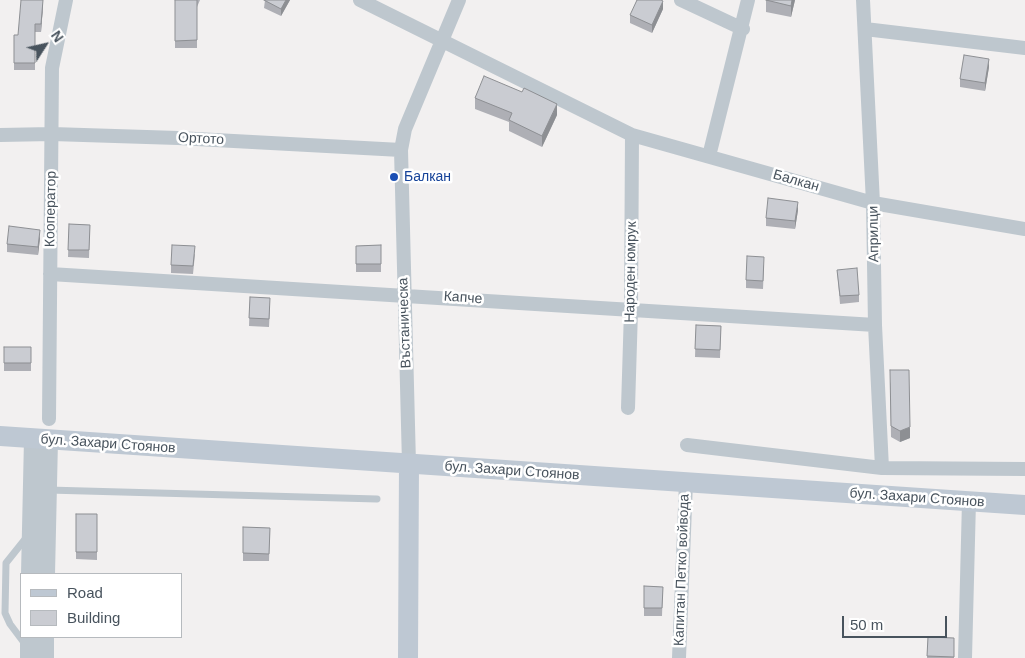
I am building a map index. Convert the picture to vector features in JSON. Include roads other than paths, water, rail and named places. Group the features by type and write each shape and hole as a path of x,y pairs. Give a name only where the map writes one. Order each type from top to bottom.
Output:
{"main road":[{"name":"бул. Захари Стоянов","path":"0,436 1025,505"},
{"name":"Въстаническа","path":"408,658 409,464"}],"street":[{"name":"Кооператор","path":"49,419 52,68 66,0"},
{"name":"Балкан","path":"360,0 632,135 874,203 1025,229"},
{"name":"Въстаническа","path":"409,464 401,150 405,130 459,0"},
{"path":"682,0 742,29"},
{"path":"709,156 748,0"},
{"name":"Априлци","path":"863,0 874,203 875,325 882,468"},
{"path":"865,29 1025,48"},
{"name":"Ортото","path":"0,135 52,134 178,138 401,150"},
{"name":"Народен юмрук","path":"628,408 631,310 632,135"},
{"name":"Капче","path":"50,274 404,294 875,325"},
{"path":"41,439 47,490 46,573"},
{"path":"30,573 31,529 41,439"},
{"path":"687,445 882,468 1025,469"},
{"name":"Капитан Петко войвода","path":"679,658 686,482"},
{"path":"965,658 969,501"},
{"path":"45,638 45,658"}],"lane":[{"path":"47,490 378,499"},
{"path":"20,637 10,624 5,612 6,563 10,556 23,544 31,529"},
{"path":"21,638 29,648"}],"place":[{"name":"Балкан","path":"394,177"}]}
